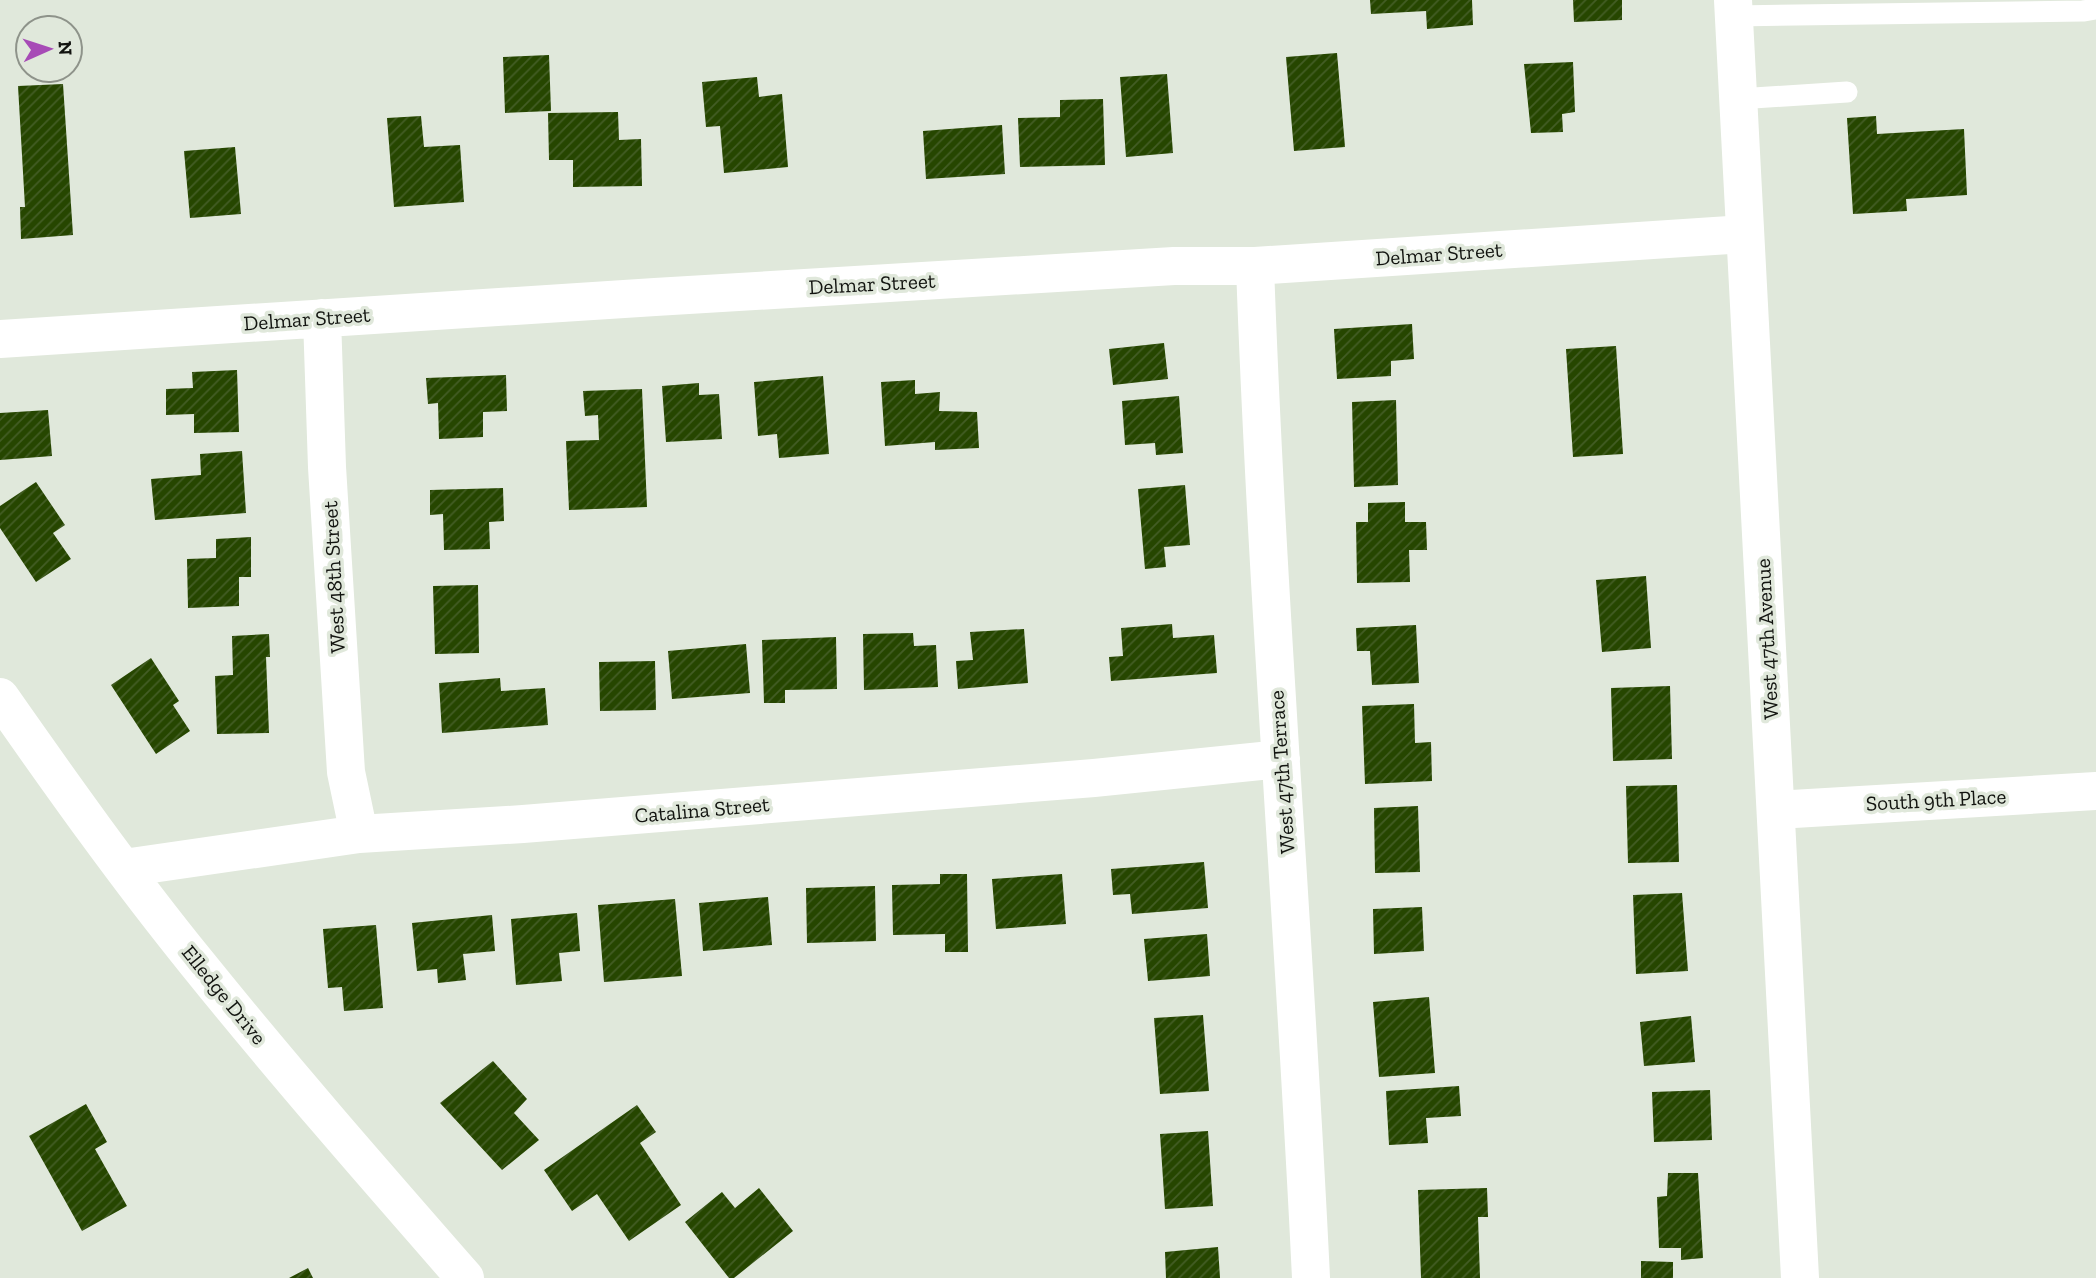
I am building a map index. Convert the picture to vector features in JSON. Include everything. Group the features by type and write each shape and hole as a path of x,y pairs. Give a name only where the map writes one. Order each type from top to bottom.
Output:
{"street":[{"name":"West 47th Avenue","path":"1733,8 1800,1278"},
{"name":"Delmar Street","path":"0,339 1174,266 1255,266 1745,234"},
{"name":"West 47th Terrace","path":"1255,266 1263,454 1302,1080 1311,1278"},
{"name":"West 48th Street","path":"322,318 327,467 346,772 359,834"},
{"name":"Elledge Drive","path":"0,697 195,961 301,1090 465,1278"},
{"name":"Catalina Street","path":"124,868 359,834 537,823 1094,778 1281,759"},
{"name":"South 9th Place","path":"1776,810 2096,791"}],"lane":[{"path":"1733,8 2083,12 2096,9"},
{"path":"1738,99 1847,92"}],"building":[{"path":"1370,0 1472,0 1473,25 1427,29 1426,11 1371,14"},
{"path":"1573,0 1622,0 1622,20 1574,22"},
{"path":"1337,53 1345,147 1294,151 1286,57"},
{"path":"549,55 551,111 505,113 503,57"},
{"path":"1573,62 1575,112 1562,114 1563,132 1531,133 1524,64"},
{"path":"1167,74 1173,153 1126,157 1120,77"},
{"path":"757,77 759,97 782,94 788,167 724,173 720,126 706,127 702,82"},
{"path":"63,84 73,235 21,239 20,207 25,207 18,86"},
{"path":"1103,99 1105,165 1020,167 1018,118 1060,117 1060,100"},
{"path":"618,112 619,140 641,139 642,186 573,187 573,160 549,160 548,113"},
{"path":"421,116 424,147 460,145 464,202 394,207 387,118"},
{"path":"1876,116 1877,134 1964,129 1967,195 1906,199 1907,211 1853,214 1847,118"},
{"path":"1002,125 1005,174 926,179 923,131"},
{"path":"235,147 241,214 190,218 184,151"},
{"path":"1412,324 1414,359 1391,361 1391,376 1337,379 1334,329"},
{"path":"1164,343 1168,379 1113,385 1109,349"},
{"path":"1616,346 1623,454 1573,457 1566,349"},
{"path":"237,370 239,432 194,433 194,414 166,415 166,389 193,388 192,372"},
{"path":"506,375 507,411 483,412 483,437 439,439 438,403 428,404 426,378"},
{"path":"823,376 829,454 779,458 777,434 758,436 754,382"},
{"path":"915,380 915,394 940,392 939,411 977,412 979,448 935,450 935,442 885,446 881,382"},
{"path":"699,383 699,395 719,394 722,439 666,442 662,386"},
{"path":"642,389 647,507 569,510 566,441 599,440 598,415 585,416 583,391"},
{"path":"1179,396 1183,453 1156,455 1155,443 1125,445 1122,401"},
{"path":"1396,400 1398,485 1354,487 1352,402"},
{"path":"48,410 52,456 0,460 0,413"},
{"path":"242,451 246,513 155,520 151,479 201,475 200,454"},
{"path":"36,482 65,525 53,533 71,559 36,582 0,528 0,506"},
{"path":"1185,485 1190,545 1164,547 1166,567 1145,569 1138,489"},
{"path":"503,488 504,521 489,522 490,549 444,550 443,514 430,515 430,490"},
{"path":"1405,502 1405,522 1426,522 1427,550 1409,550 1410,582 1357,583 1356,522 1368,522 1368,503"},
{"path":"251,537 251,577 239,577 239,606 188,608 187,559 216,558 216,539"},
{"path":"1646,576 1651,648 1602,652 1596,580"},
{"path":"478,585 479,653 435,654 433,586"},
{"path":"1172,624 1173,638 1214,635 1217,673 1111,681 1109,657 1123,656 1121,628"},
{"path":"1416,625 1419,683 1372,685 1370,651 1357,651 1356,628"},
{"path":"1024,629 1028,683 958,689 956,661 973,660 970,632"},
{"path":"913,633 914,646 936,645 938,687 864,690 863,634"},
{"path":"269,634 270,657 266,657 269,733 217,734 215,676 233,675 232,636"},
{"path":"836,637 837,689 785,690 785,703 764,703 762,640"},
{"path":"746,644 750,693 672,699 668,651"},
{"path":"151,658 179,701 173,705 190,731 156,754 111,685"},
{"path":"655,661 656,710 600,711 599,662"},
{"path":"500,678 501,691 545,688 548,725 442,733 439,683"},
{"path":"1670,686 1672,759 1613,761 1611,688"},
{"path":"1414,704 1415,743 1431,742 1432,781 1365,784 1362,706"},
{"path":"1677,785 1679,862 1628,863 1626,786"},
{"path":"1418,806 1420,872 1375,873 1374,808"},
{"path":"1204,862 1208,908 1132,914 1130,894 1113,895 1111,869"},
{"path":"940,874 967,874 968,952 945,952 945,934 893,935 892,885 940,884"},
{"path":"1062,874 1066,924 996,929 992,879"},
{"path":"875,886 876,941 807,943 806,888"},
{"path":"1682,893 1688,971 1636,974 1633,895"},
{"path":"768,897 772,945 703,951 699,903"},
{"path":"675,899 682,976 604,982 598,905"},
{"path":"1422,907 1424,951 1374,954 1373,909"},
{"path":"577,913 580,951 559,953 562,981 516,985 511,919"},
{"path":"492,915 495,951 463,954 466,980 438,983 437,969 417,971 412,923"},
{"path":"376,925 383,1008 344,1011 342,987 328,988 323,929"},
{"path":"1207,934 1210,976 1148,981 1144,939"},
{"path":"1429,997 1435,1073 1379,1077 1373,1002"},
{"path":"1203,1015 1209,1091 1160,1094 1154,1018"},
{"path":"1691,1016 1695,1062 1644,1066 1640,1022"},
{"path":"493,1061 527,1099 514,1113 539,1140 502,1170 440,1103"},
{"path":"1459,1086 1461,1116 1426,1118 1428,1143 1389,1145 1386,1091"},
{"path":"1710,1090 1712,1140 1654,1142 1652,1092"},
{"path":"86,1104 107,1142 95,1149 127,1206 82,1231 29,1136"},
{"path":"637,1105 656,1132 640,1143 681,1205 629,1241 597,1194 572,1211 544,1170"},
{"path":"1208,1131 1213,1206 1165,1209 1160,1134"},
{"path":"1668,1173 1698,1173 1703,1258 1681,1260 1681,1248 1659,1248 1657,1197 1667,1196"},
{"path":"759,1188 793,1231 734,1278 729,1278 685,1222 722,1192 735,1208"},
{"path":"1487,1188 1488,1217 1478,1217 1480,1278 1421,1278 1418,1190"},
{"path":"1218,1247 1220,1278 1166,1278 1165,1252"},
{"path":"1641,1261 1673,1262 1673,1278 1641,1278"},
{"path":"308,1268 313,1278 289,1278"}]}
